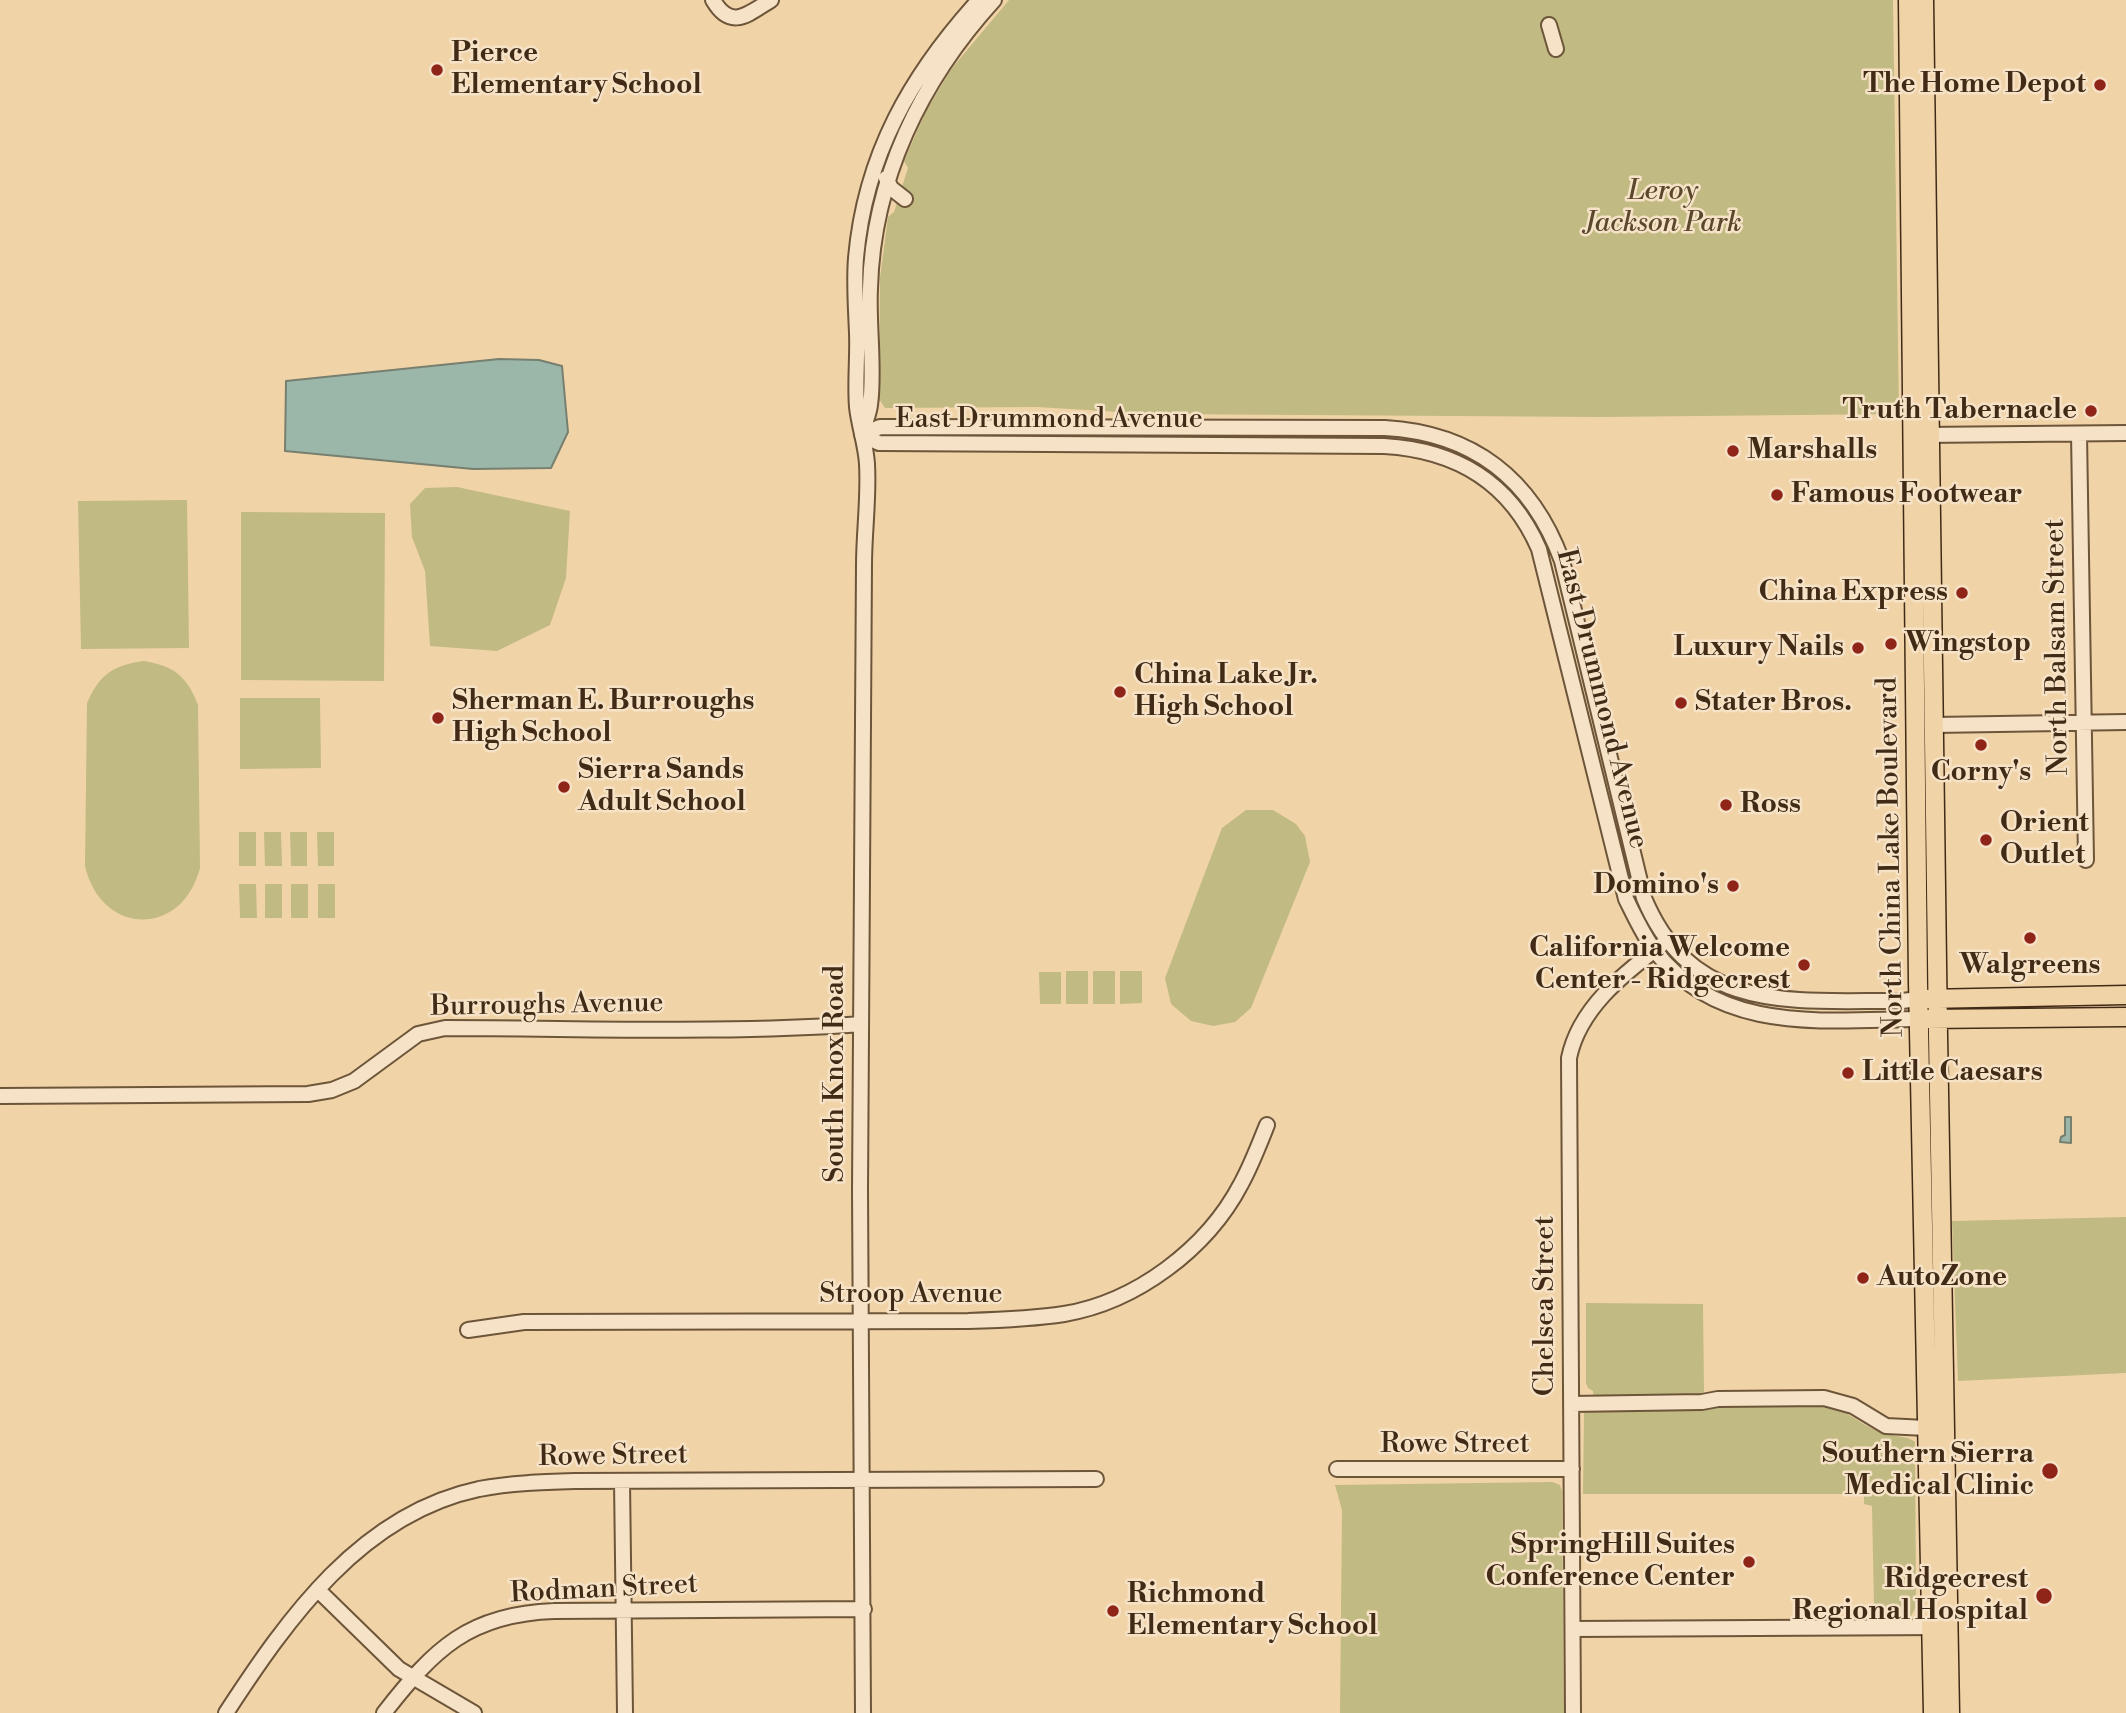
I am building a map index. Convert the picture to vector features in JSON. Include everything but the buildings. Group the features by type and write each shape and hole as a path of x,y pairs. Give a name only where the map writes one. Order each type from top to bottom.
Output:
{"main road":[{"name":"North China Lake Boulevard","path":"1908,0 1909,91 1934,725 1937,999 1928,1019 1924,1348 1940,1627 1950,1713"},
{"name":"North China Lake Boulevard","path":"1924,0 1927,172 1922,435 1919,999 1928,1019 1946,1425 1940,1627 1933,1713"},
{"path":"1909,91 1918,115 1918,165 1921,170 1927,172"},
{"path":"1919,999 2126,995"},
{"path":"1928,1019 2126,1017"},
{"path":"1924,1348 1932,1359 1936,1417 1946,1425"}],"street":[{"path":"713,0 727,17 739,17 771,0"},
{"path":"905,199 891,188 885,167 925,65 979,0"},
{"path":"862,436 870,405 871,257 881,200 903,137 928,88 958,41 994,0"},
{"path":"1549,25 1556,49"},
{"name":"South Knox Road","path":"863,1713 861,1024 864,539 867,467 857,405 855,294 860,228 871,181 904,101 925,65"},
{"name":"East Drummond Avenue","path":"862,436 880,427 1385,428 1426,433 1454,441 1472,450 1494,464 1526,494 1541,514 1555,543 1565,574 1644,898 1652,917 1668,940 1679,953 1714,980 1757,996 1795,1000 1919,999"},
{"path":"1922,435 2126,433"},
{"name":"North Balsam Street","path":"2079,434 2086,860"},
{"name":"East Drummond Avenue","path":"862,436 879,443 1401,447 1443,456 1481,475 1512,503 1525,519 1539,549 1626,899 1654,950 1685,982 1703,994 1754,1015 1789,1019 1928,1019"},
{"path":"1934,725 2126,722"},
{"name":"Chelsea Street","path":"1573,1713 1569,1058 1572,1042 1590,1008 1668,940"},
{"name":"Burroughs Avenue","path":"0,1096 308,1094 332,1090 354,1081 418,1034 445,1028 817,1027 861,1024"},
{"name":"Stroop Avenue","path":"468,1329 524,1322 968,1321 1066,1314 1102,1305 1127,1294 1159,1274 1201,1239 1217,1221 1241,1184 1268,1125"},
{"path":"1571,1404 1824,1398 1853,1406 1885,1426 1927,1427"},
{"name":"Rowe Street","path":"1337,1469 1572,1469"},
{"name":"Rowe Street","path":"226,1713 256,1667 343,1562 374,1536 405,1517 478,1489 575,1480 1097,1479"},
{"path":"622,1481 625,1713"},
{"path":"318,1590 374,1646 411,1678 474,1713"},
{"name":"Rodman Street","path":"384,1713 411,1678 447,1644 462,1634 495,1620 530,1612 864,1609"},
{"path":"1573,1629 1940,1627"}],"green space":[{"name":"Leroy Jackson Park","path":"1009,0 1893,0 1899,414 1600,417 1153,414 1037,407 885,408 879,399 880,278 888,217 894,212 908,168 904,161 926,111 952,68"},
{"path":"457,487 570,511 566,578 550,625 497,651 430,646 425,571 412,537 410,504 425,488"},
{"path":"187,500 189,648 81,649 78,501"},
{"path":"241,512 385,513 384,681 241,680"},
{"path":"144,661 164,666 178,674 189,687 198,705 200,868 191,891 177,907 160,917 142,920 124,916 107,906 94,889 85,866 87,703 97,685 109,673 124,665"},
{"path":"240,698 320,698 321,768 240,769"},
{"path":"1246,810 1273,810 1296,824 1305,836 1310,862 1251,1008 1235,1022 1213,1026 1191,1021 1171,1004 1165,978 1222,828"},
{"path":"239,832 256,832 256,866 239,866"},
{"path":"264,832 281,832 282,866 265,866"},
{"path":"290,832 307,832 307,866 291,866"},
{"path":"317,832 334,832 334,866 318,866"},
{"path":"239,884 256,884 257,918 240,918"},
{"path":"265,884 282,884 282,918 265,918"},
{"path":"291,884 308,884 308,918 291,918"},
{"path":"318,884 335,884 335,918 318,918"},
{"path":"1066,971 1088,971 1088,1004 1066,1004"},
{"path":"1093,971 1115,971 1115,1004 1093,1004"},
{"path":"1120,971 1142,971 1142,1003 1120,1004"},
{"path":"1039,972 1061,972 1061,1004 1040,1004"},
{"path":"2126,1217 2126,1373 1958,1381 1952,1221"},
{"path":"1586,1303 1703,1304 1704,1392 1692,1400 1594,1398 1593,1391 1586,1383"},
{"path":"1827,1406 1842,1411 1876,1430 1915,1442 1916,1607 1911,1616 1864,1617 1864,1608 1874,1607 1872,1506 1864,1504 1864,1494 1583,1494 1584,1413 1593,1407"},
{"path":"1552,1482 1560,1485 1562,1491 1564,1713 1340,1713 1342,1510 1335,1485"}],"shaded area":[{"path":"499,359 539,360 562,366 568,432 551,468 473,469 285,451 286,381"},
{"path":"2065,1117 2071,1117 2071,1143 2060,1142 2065,1135"}],"place":[{"name":"Pierce Elementary School","path":"437,70"},
{"name":"The Home Depot","path":"2100,85"},
{"name":"Truth Tabernacle","path":"2091,411"},
{"name":"Marshalls","path":"1733,451"},
{"name":"Famous Footwear","path":"1777,495"},
{"name":"China Express","path":"1962,593"},
{"name":"Wingstop","path":"1891,644"},
{"name":"Luxury Nails","path":"1858,648"},
{"name":"China Lake Jr. High School","path":"1120,692"},
{"name":"Stater Bros.","path":"1681,703"},
{"name":"Sherman E. Burroughs High School","path":"438,718"},
{"name":"Corny's","path":"1981,745"},
{"name":"Sierra Sands Adult School","path":"564,787"},
{"name":"Ross","path":"1726,805"},
{"name":"Orient Outlet","path":"1986,840"},
{"name":"Domino's","path":"1733,886"},
{"name":"Walgreens","path":"2030,938"},
{"name":"California Welcome Center - Ridgecrest","path":"1804,965"},
{"name":"Little Caesars","path":"1848,1073"},
{"name":"AutoZone","path":"1863,1278"},
{"name":"Southern Sierra Medical Clinic","path":"2050,1471"},
{"name":"SpringHill Suites Conference Center","path":"1749,1562"},
{"name":"Ridgecrest Regional Hospital","path":"2044,1596"},
{"name":"Richmond Elementary School","path":"1113,1611"}]}
